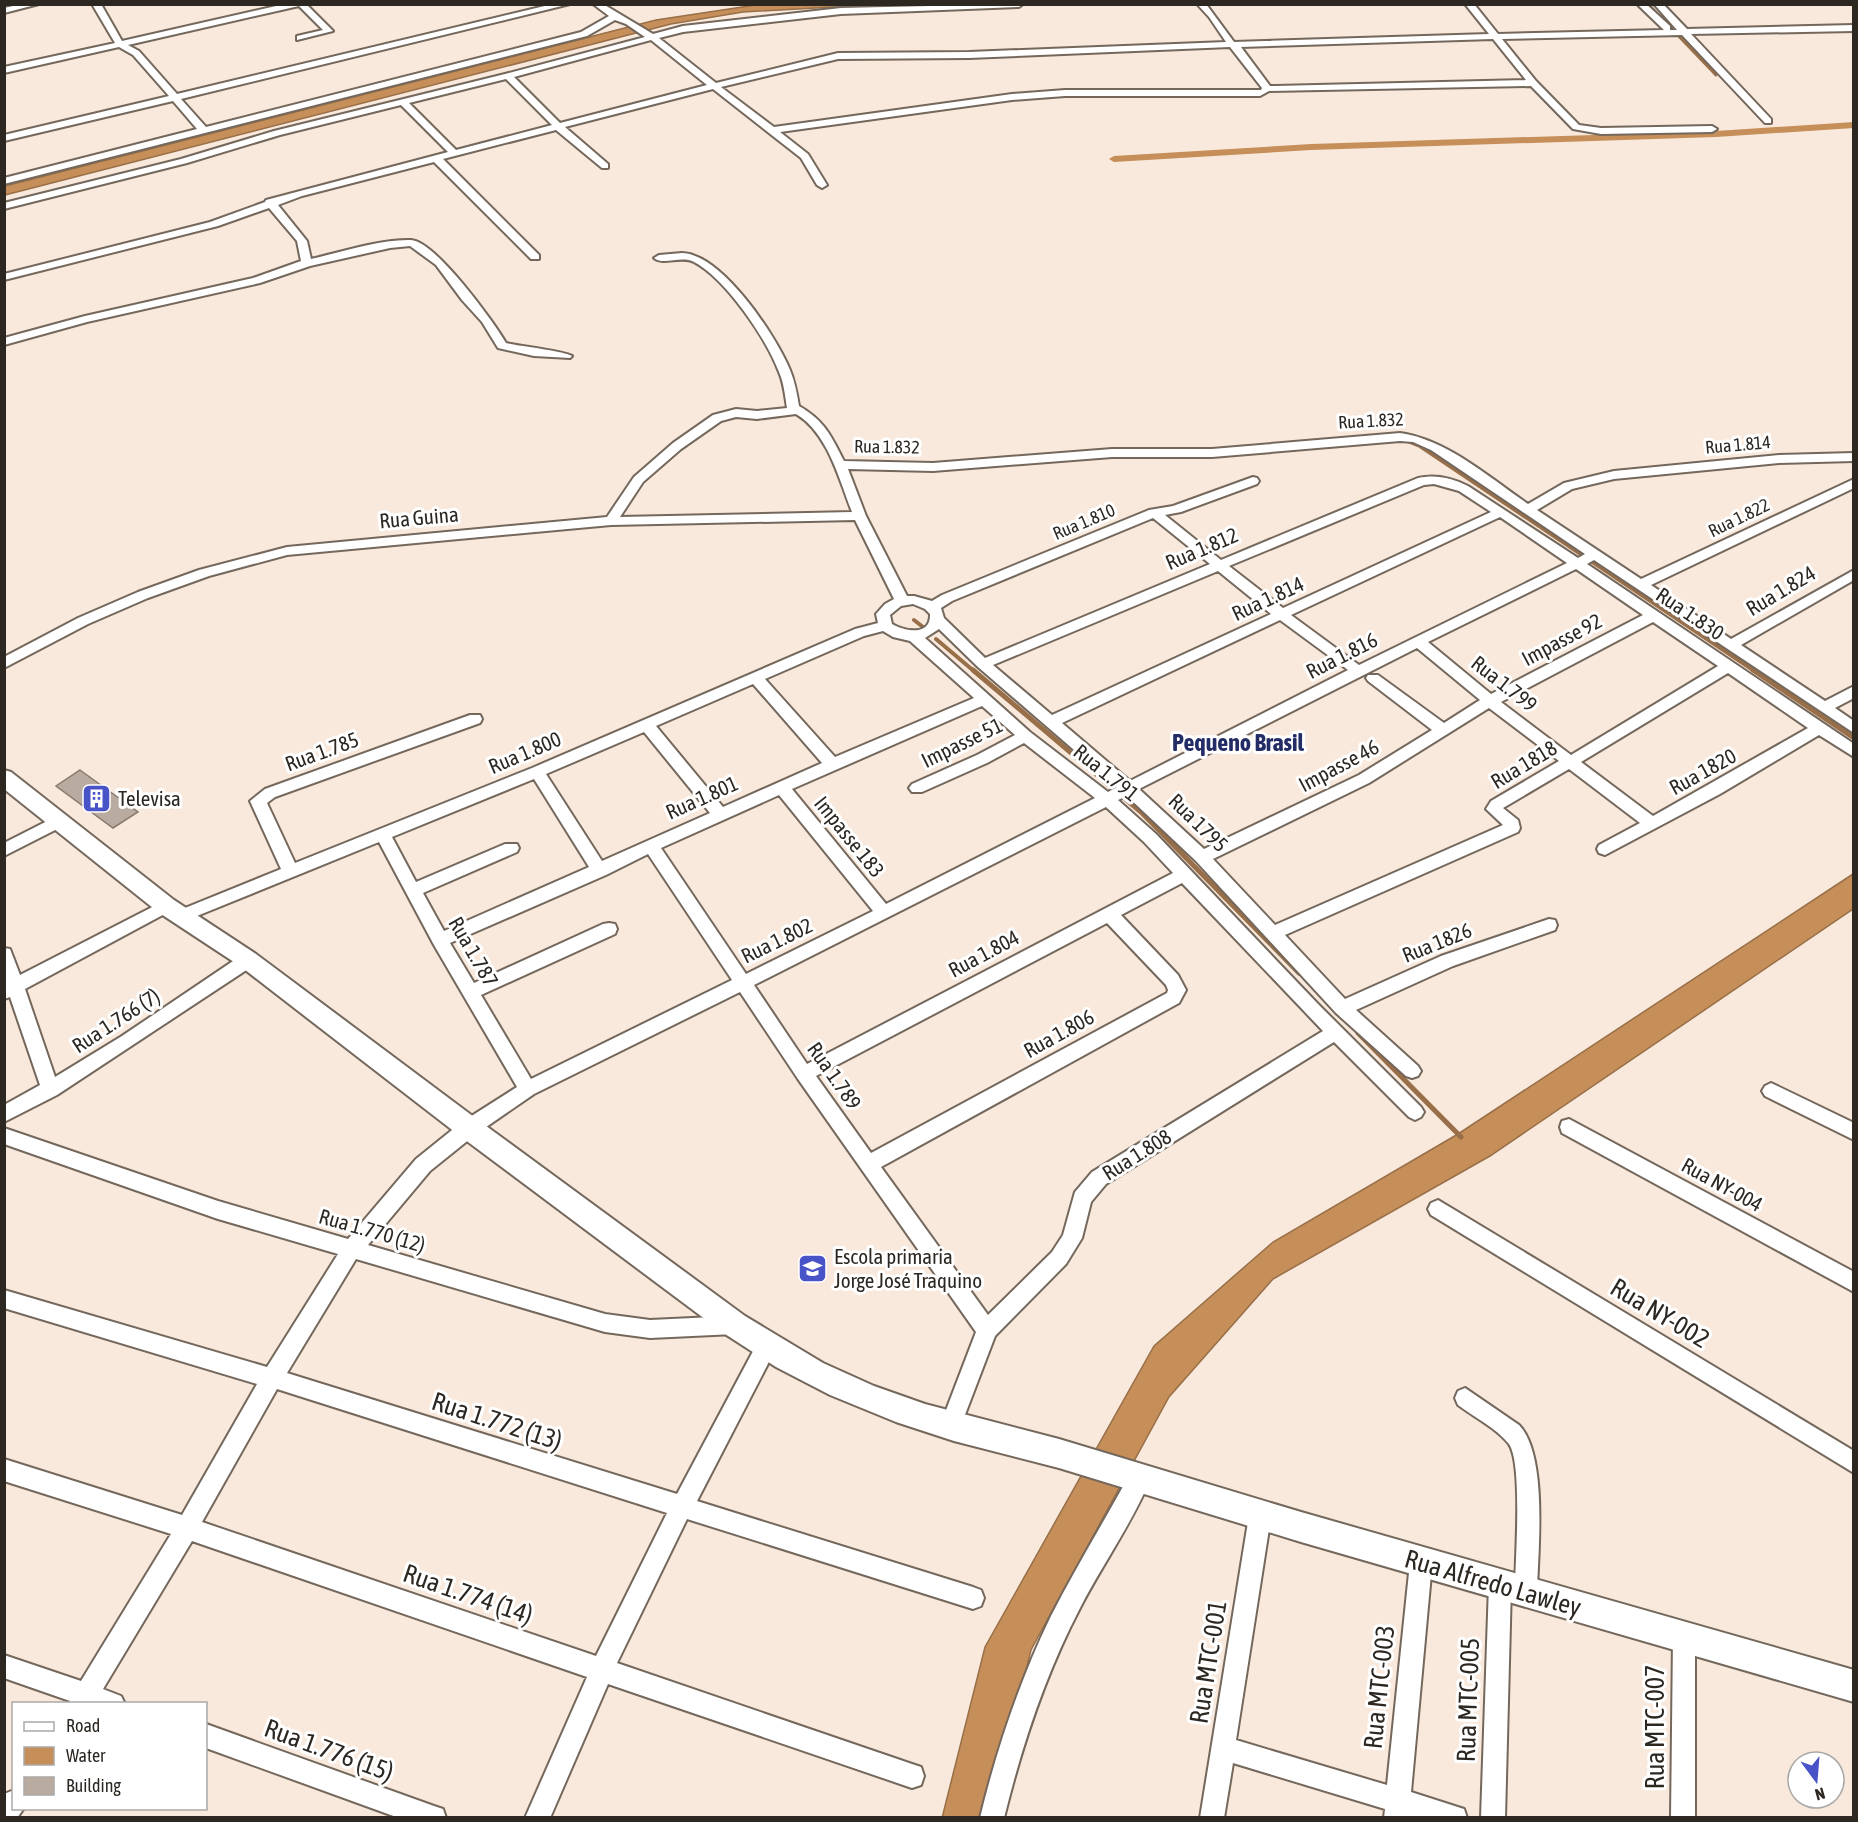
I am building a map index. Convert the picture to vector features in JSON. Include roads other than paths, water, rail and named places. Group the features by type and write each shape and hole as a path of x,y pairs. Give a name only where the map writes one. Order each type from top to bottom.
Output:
{"street":[{"path":"4,11 35,4"},
{"path":"96,4 120,44 136,54 204,131"},
{"path":"4,70 299,4 329,31 300,38"},
{"path":"4,138 566,4"},
{"path":"597,4 650,36 773,130 805,156 822,185"},
{"path":"4,206 184,161 277,133 405,103 683,28 841,11 1019,4"},
{"path":"1201,4 1212,15 1267,88"},
{"path":"1469,4 1533,83 1569,122 1585,130 1712,129"},
{"path":"1641,4 1672,33"},
{"path":"1658,4 1768,122"},
{"path":"4,181 584,34 598,29 604,22 615,16"},
{"path":"4,278 214,224 270,202 713,86 838,56 927,57 1344,40 1854,28"},
{"path":"508,76 559,127 605,166"},
{"path":"773,130 1012,97 1065,93 1260,93 1267,88 1533,83"},
{"path":"405,103 455,154"},
{"path":"437,159 535,257"},
{"path":"270,202 302,240 307,263"},
{"path":"4,342 96,317 256,281 307,263 390,245 411,243 440,263 466,298 487,320 502,346 534,353 566,356"},
{"path":"659,258 680,256 695,258 715,271 786,372 795,411"},
{"path":"611,521 638,480 677,446 717,418 736,413 758,415 795,411 811,418 821,429 840,465 860,516 902,601"},
{"name":"Rua 1.832","path":"840,465 933,467 1112,453 1212,453 1400,437 1416,439 1435,447 1854,728"},
{"name":"Rua 1.814","path":"1527,510 1568,486 1614,475 1779,459 1854,457"},
{"name":"Rua 1.830","path":"1438,478 1451,482 1501,512 1854,752"},
{"name":"Rua 1.812","path":"983,664 1422,481 1438,478"},
{"name":"Rua 1.810","path":"936,614 947,598 1154,513 1176,509 1253,480"},
{"name":"Rua 1.822","path":"1640,585 1854,483"},
{"name":"Rua 1.814","path":"1051,722 1501,512"},
{"path":"1154,513 1282,615 1358,671"},
{"name":"Rua Guina","path":"4,663 83,621 143,595 204,573 266,555 308,549 611,521 860,516"},
{"name":"Rua 1.816","path":"1108,800 1358,671 1594,555"},
{"name":"Rua 1.824","path":"1731,645 1854,574"},
{"path":"914,600 936,614 934,628 925,634 914,636 902,636 892,632 882,620 887,608 902,601 914,600"},
{"name":"Rua 1795","path":"936,614 983,664 1128,788 1202,857 1275,932 1342,1008 1412,1071"},
{"name":"Impasse 92","path":"1490,701 1654,615"},
{"name":"Rua 1.800","path":"10,989 173,911 291,872 537,772 860,632 885,626"},
{"name":"Rua 1.791","path":"914,636 1025,736 1108,800 1150,838 1335,1032 1415,1112"},
{"name":"Rua 1.799","path":"1418,641 1490,701 1652,824"},
{"name":"Rua 1818","path":"1275,932 1512,828 1512,824 1494,809 1496,805 1729,666"},
{"path":"754,676 831,763"},
{"path":"1373,678 1443,730"},
{"path":"1825,708 1854,691"},
{"name":"Rua 1.801","path":"440,939 600,871 650,845 831,763 984,699"},
{"name":"Impasse 46","path":"1202,857 1364,779 1490,701"},
{"name":"Rua 1.785","path":"291,872 258,801 270,792 475,719"},
{"path":"646,723 720,814"},
{"name":"Rua 1820","path":"1605,849 1820,728"},
{"name":"Impasse 51","path":"917,788 982,759 1025,736"},
{"path":"537,772 600,871"},
{"name":"Rua Alfredo Lawley","path":"4,777 173,911 248,960 469,1128 735,1325 766,1347 853,1392 951,1426 1066,1456 1136,1479 1421,1563 1854,1686"},
{"name":"Impasse 183","path":"781,786 884,914"},
{"name":"Rua 1.802","path":"84,1699 187,1528 272,1378 351,1250 423,1166 469,1128 528,1089 884,914 1108,800"},
{"path":"4,850 59,821"},
{"name":"Rua 1.787","path":"382,835 528,1089"},
{"name":"Rua 1.789","path":"650,845 804,1074 987,1330"},
{"path":"413,890 511,849"},
{"name":"Rua 1.804","path":"804,1074 1185,874"},
{"name":"Rua 1.806","path":"869,1164 1173,998 1177,990 1172,980 1109,914"},
{"name":"Rua 1826","path":"1342,1008 1447,961 1549,925"},
{"path":"471,992 609,929"},
{"path":"4,954 10,989 51,1090"},
{"name":"Rua 1.766 (7)","path":"4,1114 51,1090 248,960"},
{"name":"Rua 1.808","path":"951,1426 987,1330 1059,1258 1072,1238 1082,1198 1099,1178 1335,1032"},
{"path":"1771,1091 1854,1132"},
{"name":"Rua NY-004","path":"1569,1127 1854,1283"},
{"name":"Rua 1.770 (12)","path":"4,1136 218,1210 605,1323 650,1329 735,1325"},
{"name":"Rua NY-002","path":"1438,1209 1854,1463"},
{"name":"Rua 1.772 (13)","path":"4,1299 272,1378 973,1598"},
{"path":"537,1818 601,1670 681,1508 739,1404 766,1347"},
{"name":"Rua MTC-005","path":"1465,1398 1517,1438 1526,1472 1513,1588 1493,1818"},
{"name":"Rua 1.774 (14)","path":"4,1470 187,1528 912,1776"},
{"path":"992,1818 1002,1773 1039,1671 1072,1600 1136,1479"},
{"name":"Rua MTC-001","path":"1212,1818 1260,1516"},
{"name":"Rua MTC-003","path":"1396,1809 1421,1563"},
{"name":"Rua MTC-007","path":"1683,1818 1684,1638"},
{"path":"4,1666 84,1699 101,1702"},
{"name":"Rua 1.776 (15)","path":"207,1736 434,1818"},
{"path":"1223,1748 1396,1809 1455,1818"}],"water":[{"path":"762,4 870,5 743,12 671,24 5,195 5,186 656,20"},
{"path":"1853,874 1853,909 1490,1156 1273,1279 1169,1397 1031,1650 990,1817 942,1818 985,1647 1154,1346 1273,1242 1458,1134"}],"waterway":[{"path":"1648,4 1716,75"},
{"path":"1114,159 1311,147 1716,134 1854,125"},
{"path":"1410,442 1420,446 1756,672"},
{"path":"914,620 923,627"},
{"path":"936,639 975,672"},
{"path":"973,670 1141,812 1299,973"},
{"path":"1753,670 1854,738"},
{"path":"1358,1033 1461,1137"}],"place":[{"name":"Televisa","path":"97,799"},
{"name":"Escola primaria Jorge José Traquino","path":"813,1269"}],"district":[{"name":"Pequeno Brasil","path":"1238,743"}]}
